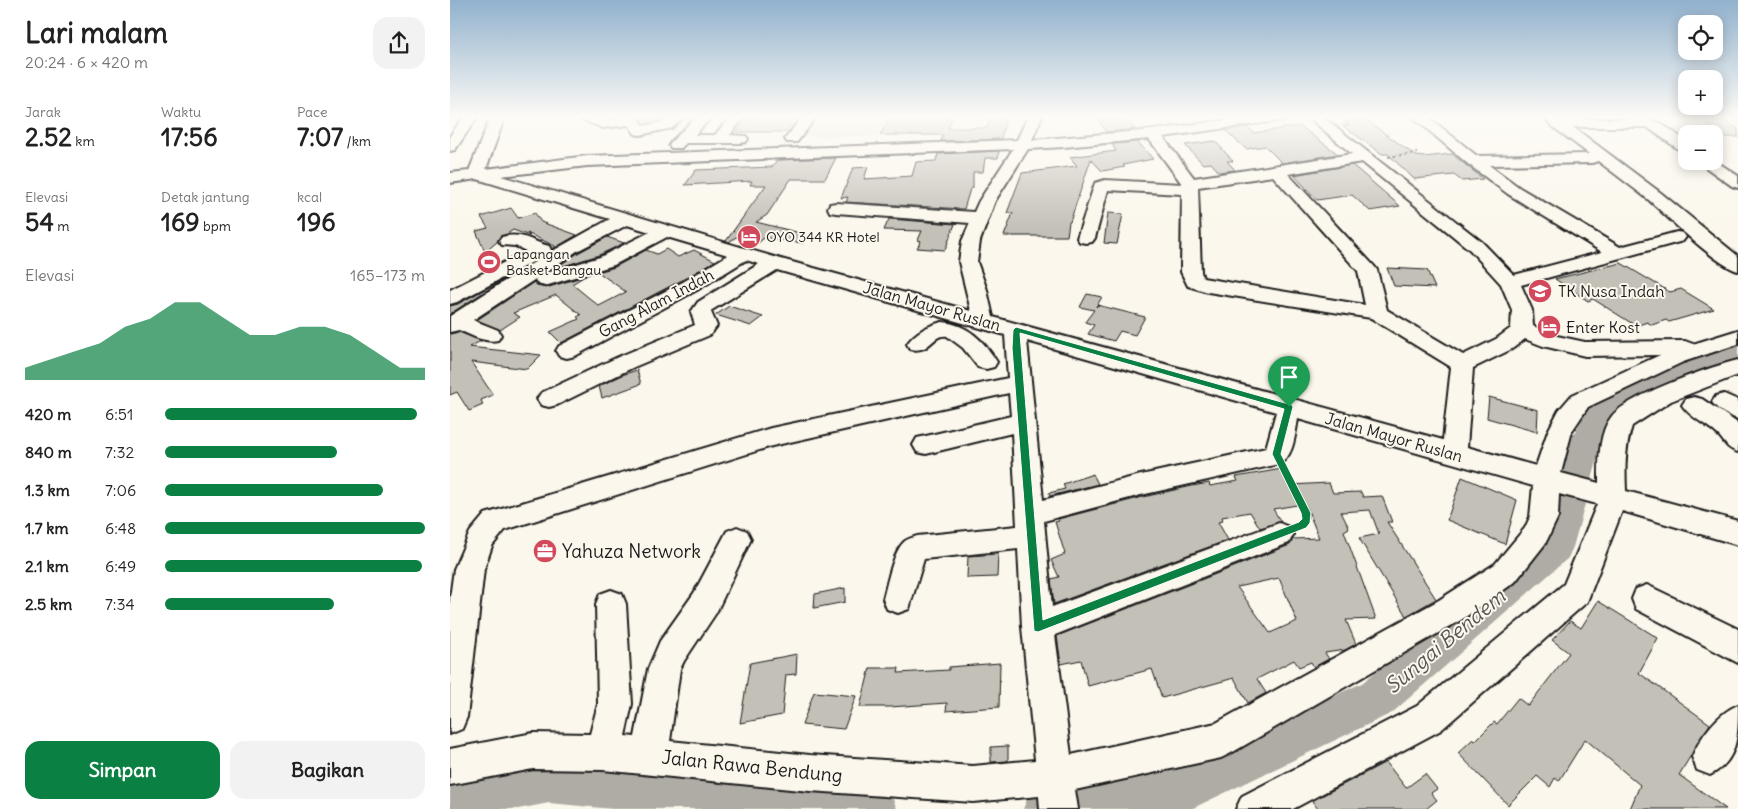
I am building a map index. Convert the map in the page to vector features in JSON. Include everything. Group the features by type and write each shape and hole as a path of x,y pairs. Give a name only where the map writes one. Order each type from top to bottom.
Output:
{"street":[{"path":"476,174 484,154"},
{"path":"665,157 668,154"},
{"path":"450,178 587,161 665,157 688,154"},
{"path":"1013,154 979,218 971,241 968,262 977,290 1000,325 1019,383 1038,627 1058,793"},
{"path":"1167,154 1190,186 1191,272 1196,282 1217,288 1378,313 1462,364"},
{"path":"1360,154 1476,246 1510,282 1522,310 1522,330"},
{"path":"1463,154 1514,191 1617,253"},
{"path":"1586,154 1643,202"},
{"path":"1599,154 1655,196 1705,240 1738,264"},
{"path":"1086,238 1100,186 1105,184 1190,186 1365,158"},
{"path":"1472,161 1592,158"},
{"path":"1718,170 1738,183"},
{"path":"1277,171 1366,270 1378,313"},
{"name":"Jalan Mayor Ruslan","path":"476,174 774,263 1738,533"},
{"path":"836,208 979,218"},
{"path":"450,298 539,251 619,216"},
{"path":"453,324 619,216"},
{"path":"545,280 563,272 598,264 626,253 665,230"},
{"path":"1510,282 1677,237"},
{"path":"508,241 518,240 539,251"},
{"name":"Gang Alam Indah","path":"567,351 690,286 745,253"},
{"path":"549,399 626,362 703,330 706,326 701,312 705,306 774,263"},
{"path":"453,324 490,335"},
{"path":"972,343 1000,325"},
{"path":"1522,330 1551,341 1585,349 1701,348 1738,337"},
{"path":"1462,364 1504,344 1522,330"},
{"name":"Jalan Rawa Bendung","path":"450,767 533,751 603,752 810,773 973,784 1058,793 1221,740 1450,610 1505,573 1535,536 1544,517 1560,430 1580,401 1675,357 1701,348"},
{"path":"1454,454 1462,364"},
{"path":"1255,809 1429,718 1576,593 1610,498 1614,439 1621,421 1663,395 1738,367"},
{"path":"450,717 469,569 480,540 495,522 770,437 1019,383"},
{"path":"1694,405 1727,428 1738,443"},
{"path":"898,599 912,552 917,548 1030,525 1141,485 1262,461 1277,454 1289,407"},
{"path":"926,445 1023,422"},
{"path":"1038,627 1171,574 1279,535"},
{"path":"650,756 664,669 671,652 706,603 737,539"},
{"path":"1647,599 1726,638 1738,648"},
{"path":"603,752 615,704 611,604"},
{"path":"1710,757 1738,722"}],"lane":[{"path":"918,344 932,332 940,329 950,330 972,343 986,362"}],"path":[{"path":"1365,158 1409,154"},
{"path":"1277,454 1306,513 1307,520 1303,525 1279,535"}],"building":[{"path":"938,154 999,154 998,158 985,158 983,172 973,172 973,188 970,189 964,209 846,202 848,197 841,198 853,168 868,167 864,179 912,176 916,162 936,161"},
{"path":"1095,154 1148,154 1153,159 1102,171 1091,159 1069,222 1067,236 1004,236 1013,213 1007,213 1022,173 1077,166 1070,157"},
{"path":"1193,154 1226,154 1233,161 1227,161 1235,170 1219,172 1211,163 1203,164"},
{"path":"1273,154 1338,154 1282,163"},
{"path":"1382,154 1413,154 1424,157 1452,154 1483,179 1462,181 1454,175 1414,179 1388,154"},
{"path":"836,158 825,179 791,179 767,215 756,222 804,234 803,243 764,238 758,243 736,237 729,242 726,241 766,185 750,185 752,181 685,185 696,170 772,167 777,160"},
{"path":"1352,165 1400,206 1370,211 1352,195 1317,200 1294,175"},
{"path":"511,208 518,218 535,213 541,222 577,235 553,249 555,246 527,233 530,236 513,230 500,236 497,242 485,252 476,231 488,228 481,217"},
{"path":"1108,213 1123,214 1117,244 1104,243"},
{"path":"889,219 955,224 945,250 917,248 921,241 918,240 922,231 884,230"},
{"path":"607,237 624,243 599,255 554,269 578,253"},
{"path":"666,249 678,257 694,250 715,261 561,343 550,332 579,319 577,317 581,315 556,295 513,313 520,317 500,330 477,320 534,282 537,286 546,288 585,276 572,284 599,306 626,292 598,272 615,267 646,250 657,254"},
{"path":"1621,263 1670,292 1681,289 1714,309 1669,322 1666,320 1652,325 1647,322 1636,326 1593,299 1588,301 1555,279"},
{"path":"1387,268 1427,270 1435,288 1394,286"},
{"path":"504,279 450,314 450,306 458,304"},
{"path":"1087,294 1102,297 1097,305 1145,317 1135,335 1120,331 1114,341 1088,334 1094,325 1085,322 1094,310 1080,307"},
{"path":"729,306 763,317 751,326 716,315"},
{"path":"459,332 481,341 469,347 541,355 527,369 471,362 493,395 481,400 483,405 469,411 457,392 450,395 450,334"},
{"path":"637,370 641,384 602,398 599,386"},
{"path":"1489,397 1538,410 1537,432 1487,418"},
{"path":"1282,469 1290,485 1329,483 1333,493 1361,492 1363,497 1382,496 1392,522 1387,522 1436,599 1406,616 1359,538 1379,534 1370,510 1341,512 1349,528 1344,531 1376,619 1346,620 1356,644 1345,650 1325,653 1329,659 1314,667 1311,662 1299,667 1294,660 1257,679 1266,693 1248,703 1234,678 1162,698 1152,669 1088,686 1081,660 1061,664 1057,636 1290,545 1293,539 1319,538 1307,508 1304,508 1303,504 1273,509 1281,522 1260,528 1250,512 1222,517 1223,521 1218,522 1228,540 1054,604 1051,579 1059,577 1051,560 1065,554 1055,522 1059,521 1058,519 1192,486 1209,483 1210,486 1238,481 1236,477","holes":["1279,578 1297,621 1270,633 1237,587"]},
{"path":"1093,474 1098,484 1050,496 1049,493 1065,489 1063,484"},
{"path":"1462,477 1517,500 1505,544 1447,520"},
{"path":"998,554 997,577 967,578 968,556"},
{"path":"845,588 845,602 814,608 815,594"},
{"path":"1598,601 1658,638 1639,673 1710,724 1679,775 1726,809 1630,809 1640,785 1585,739 1559,781 1555,778 1550,787 1537,776 1508,805 1458,753 1473,739 1475,741 1494,722 1497,724 1518,698 1528,706 1569,653 1552,640 1570,621 1581,628"},
{"path":"797,654 796,674 786,675 782,715 740,723 750,663"},
{"path":"1000,663 999,707 946,711 947,703 860,707 870,668 899,668 898,673 949,670 949,667"},
{"path":"814,692 856,696 844,729 802,725"},
{"path":"1008,746 1008,761 991,762 991,747"},
{"path":"1386,762 1406,788 1425,774 1437,789 1431,793 1437,800 1426,809 1318,809 1312,801"}],"waterway":[{"name":"Sungai Bendem","path":"1047,809 1167,796 1377,698 1555,547 1587,440 1604,404 1738,348"},
{"name":"Sungai Bendem","path":"450,798 549,780 873,809"}],"place":[{"name":"OYO 344 KR Hotel","path":"749,237"},
{"name":"Lapangan Basket Bangau","path":"489,262"},
{"name":"TK Nusa Indah","path":"1540,291"},
{"name":"Enter Kost","path":"1549,327"},
{"name":"Yahuza Network","path":"545,551"}],"route":[{"path":"1016,330 1289,407 1277,454 1306,513 1307,520 1303,525 1171,574 1038,627 1016,330"}]}
